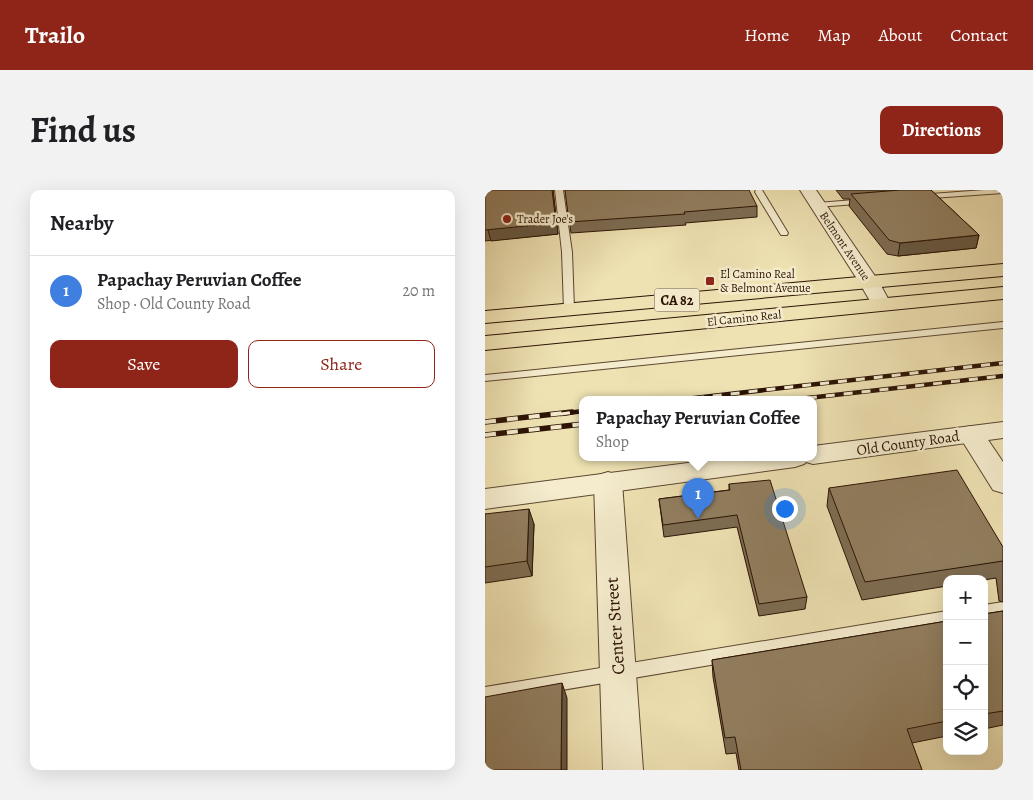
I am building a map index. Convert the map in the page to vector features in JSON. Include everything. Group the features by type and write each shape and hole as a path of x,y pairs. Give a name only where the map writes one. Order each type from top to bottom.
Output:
{"main road":[{"name":"El Camino Real","path":"485,317 1003,270"},
{"name":"El Camino Real","path":"485,343 1003,293"}],"street":[{"name":"Belmont Avenue","path":"813,197 869,282 881,304"},
{"name":"Old County Road","path":"817,454 1003,430"},
{"path":"971,434 1003,483"},
{"path":"485,499 772,461"},
{"name":"Center Street","path":"607,482 623,770"}],"lane":[{"path":"559,190 567,252 569,309"},
{"path":"910,198 1003,191"},
{"path":"759,192 784,233"},
{"path":"813,197 873,200"},
{"path":"485,378 1003,325"},
{"path":"988,611 1003,609"},
{"path":"485,695 943,619"}],"building":[{"path":"485,190 552,190 556,223 485,230"},
{"path":"565,190 749,190 757,206 684,212 685,214 569,222"},
{"path":"900,190 931,190 979,235 900,243 889,240 851,194"},
{"path":"957,470 1003,547 1003,561 865,582 829,488"},
{"path":"770,480 807,597 759,604 737,515 663,525 659,499 730,490 729,484"},
{"path":"529,509 527,561 485,567 485,514"},
{"path":"1003,611 1003,711 988,713 988,620 988,613"},
{"path":"943,622 943,722 907,729 922,770 741,770 735,737 725,738 712,660"},
{"path":"562,683 561,770 485,770 485,697"}],"railway":[{"path":"712,396 1003,363"},
{"path":"817,397 1003,376"},
{"path":"485,422 572,412"},
{"path":"561,414 579,412"},
{"path":"485,435 579,424"}],"place":[{"name":"Trader Joe's","path":"507,219"},
{"name":"El Camino Real & Belmont Avenue","path":"710,281"},
{"name":"Papachay Peruvian Coffee","path":"698,519"}]}
